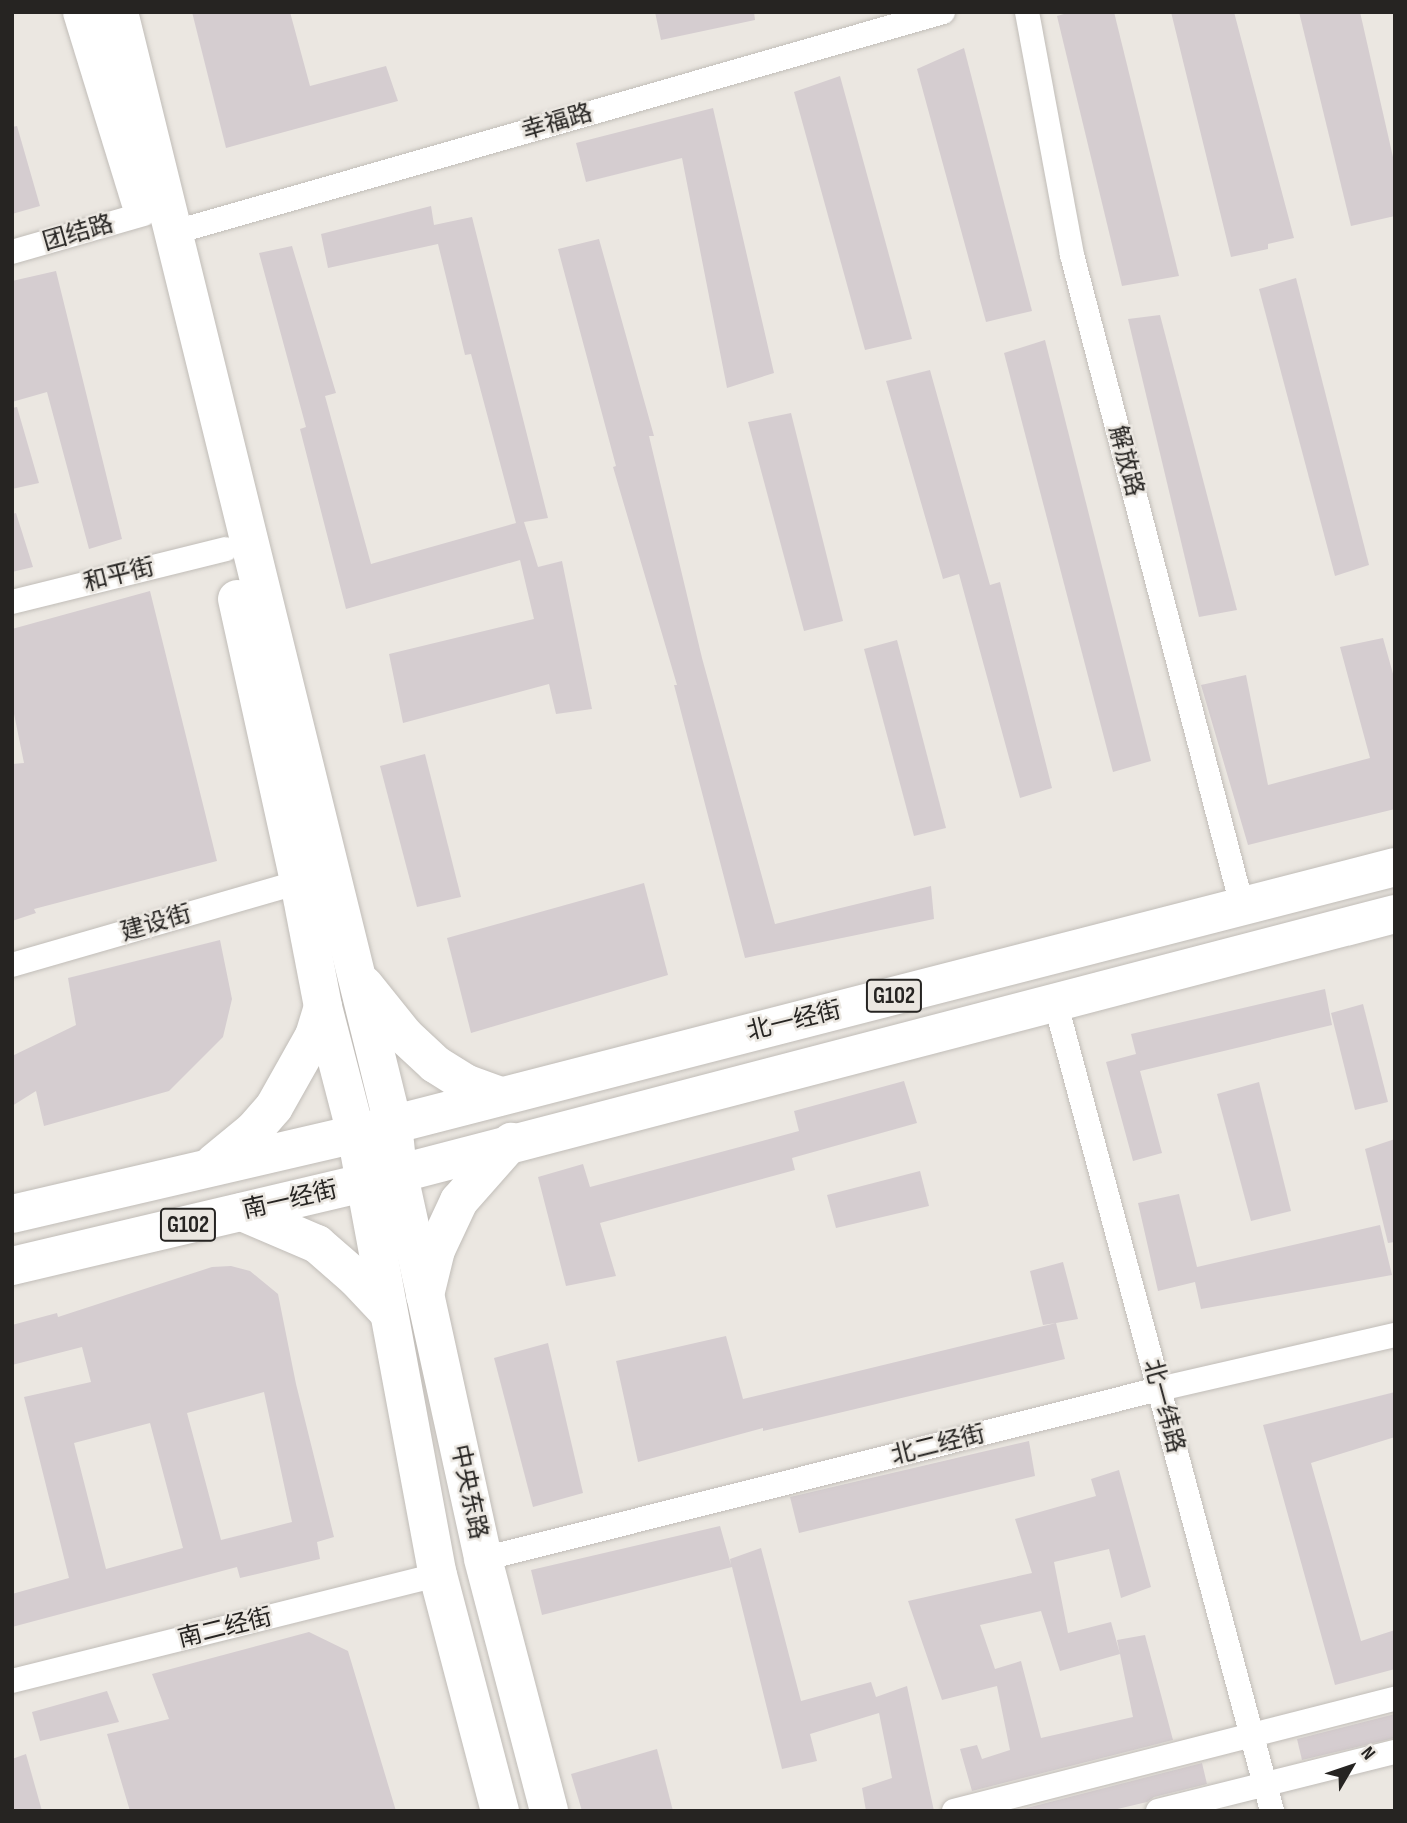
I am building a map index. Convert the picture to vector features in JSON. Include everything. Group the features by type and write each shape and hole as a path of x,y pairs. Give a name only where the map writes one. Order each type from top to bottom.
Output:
{"main road":[{"path":"94,13 158,223 393,1124 381,1177"},
{"path":"158,223 299,882 323,1007 356,1134 381,1177"},
{"name":"北一经街","path":"356,1134 1395,867"},
{"name":"北一经街","path":"381,1177 1395,914"},
{"path":"356,974 405,1036 435,1063 465,1083 501,1096"},
{"path":"205,1169 229,1153 274,1107 314,1036 323,1007"},
{"name":"南一经街","path":"12,1214 356,1134"},
{"path":"425,1295 436,1250 459,1201 511,1142"},
{"name":"南一经街","path":"12,1266 381,1177"},
{"name":"中央东路","path":"381,1177 425,1295 483,1559 549,1811"},
{"name":"中央东路","path":"381,1177 388,1312 438,1575 500,1811"},
{"path":"242,1212 317,1244 356,1278 388,1312"}],"street":[{"name":"幸福路","path":"158,223 943,12"},
{"name":"解放路","path":"1027,12 1072,255 1242,906"},
{"name":"团结路","path":"12,252 158,223"},
{"name":"和平街","path":"12,602 226,549"},
{"name":"建设街","path":"12,965 299,882"},
{"name":"北一纬路","path":"1055,1001 1272,1811"},
{"name":"北二经街","path":"483,1559 1159,1389 1395,1335"},
{"name":"南二经街","path":"12,1681 438,1575"},
{"path":"954,1811 1395,1699"},
{"path":"1158,1811 1395,1752"}],"building":[{"path":"192,12 290,12 310,86 386,66 398,101 226,148"},
{"path":"655,12 754,12 755,20 661,40"},
{"path":"1071,12 1114,12 1179,276 1122,286 1057,16"},
{"path":"1171,12 1234,12 1294,238 1268,244 1268,249 1231,257"},
{"path":"1299,12 1360,12 1395,166 1395,216 1351,226"},
{"path":"964,48 1032,311 986,322 917,69"},
{"path":"840,76 912,339 865,350 794,92"},
{"path":"713,108 774,373 727,388 682,158 586,182 576,143"},
{"path":"17,126 40,206 12,214 12,127"},
{"path":"431,206 434,225 472,217 548,518 524,522 538,567 562,561 592,709 556,714 549,684 403,723 389,654 534,619 520,560 346,609 300,429 306,427 259,253 292,246 336,393 325,396 371,564 516,523 471,354 465,355 438,244 328,268 321,234"},
{"path":"599,239 654,436 649,436 702,658 775,924 931,886 934,919 745,958 674,685 677,685 613,467 616,466 558,249"},
{"path":"56,271 122,539 89,549 47,392 12,402 12,281"},
{"path":"1296,278 1369,565 1335,576 1259,289"},
{"path":"1160,315 1237,610 1199,617 1128,319"},
{"path":"1045,340 1151,761 1113,772 1004,353"},
{"path":"930,370 990,585 1000,582 1052,788 1020,798 959,574 943,579 886,381"},
{"path":"17,407 39,483 12,489 12,408"},
{"path":"791,413 843,621 804,631 748,422"},
{"path":"16,513 33,567 12,572 12,514"},
{"path":"150,591 217,861 34,909 36,913 12,921 12,764 24,763 12,704 12,629"},
{"path":"1383,638 1395,681 1395,809 1248,845 1201,685 1246,675 1268,785 1370,758 1340,647"},
{"path":"897,640 946,828 914,836 864,649"},
{"path":"425,754 461,897 417,907 380,766"},
{"path":"644,883 668,975 471,1033 447,938"},
{"path":"220,940 232,999 223,1037 169,1091 44,1126 36,1091 12,1106 12,1056 76,1025 68,978"},
{"path":"1325,989 1332,1025 1140,1071 1162,1153 1133,1161 1106,1062 1136,1054 1131,1034"},
{"path":"1363,1004 1388,1102 1355,1110 1331,1013"},
{"path":"904,1081 917,1123 792,1158 795,1170 600,1223 616,1276 566,1286 538,1177 583,1164 590,1187 799,1131 794,1111"},
{"path":"1259,1082 1291,1211 1251,1221 1217,1094"},
{"path":"1395,1139 1395,1242 1388,1243 1365,1149"},
{"path":"920,1171 929,1206 836,1228 827,1195"},
{"path":"1179,1194 1197,1267 1380,1225 1392,1275 1201,1309 1195,1282 1158,1291 1138,1203"},
{"path":"1063,1262 1078,1319 1043,1325 1030,1271"},
{"path":"231,1266 250,1271 278,1294 296,1384 334,1537 317,1542 320,1559 240,1578 237,1567 12,1627 12,1594 69,1578 24,1397 91,1382 82,1347 12,1365 12,1325 57,1313 58,1317 212,1267","holes":["264,1392 292,1522 221,1540 187,1413","150,1423 183,1548 106,1569 74,1443"]},
{"path":"1056,1323 1065,1359 763,1431 763,1428 638,1462 616,1361 726,1336 743,1399"},
{"path":"548,1343 583,1493 533,1507 494,1358"},
{"path":"1395,1392 1395,1437 1311,1463 1361,1641 1395,1630 1395,1669 1335,1685 1263,1425"},
{"path":"1029,1441 1035,1476 799,1533 790,1497"},
{"path":"1119,1470 1151,1587 1121,1598 1109,1549 1054,1562 1068,1633 1111,1622 1120,1654 1117,1640 1145,1635 1173,1740 972,1791 960,1749 977,1745 982,1759 1010,1750 997,1686 942,1700 908,1601 1032,1573 1015,1519 1096,1496 1091,1479","holes":["1041,1611 1060,1671 1120,1654 1133,1717 1041,1738 1021,1661 995,1669 980,1625"]},
{"path":"720,1526 731,1565 730,1559 761,1548 801,1701 871,1682 876,1697 907,1686 934,1811 866,1811 862,1788 892,1778 879,1713 810,1734 817,1761 782,1769 732,1567 542,1615 531,1570"},
{"path":"309,1632 348,1651 396,1811 130,1811 107,1734 169,1719 152,1674"},
{"path":"107,1691 119,1722 40,1741 32,1712"},
{"path":"1395,1714 1395,1738 1302,1760 1297,1739"},
{"path":"657,1749 673,1811 582,1811 571,1774"},
{"path":"26,1754 42,1811 12,1811 12,1759"},
{"path":"1202,1763 1207,1784 1154,1797 1147,1802 1109,1811 1015,1811"}]}
